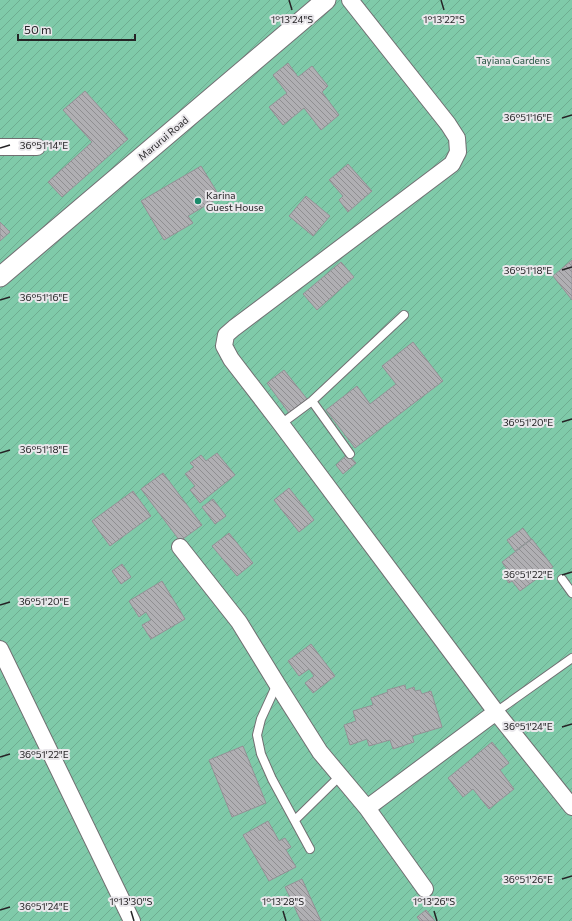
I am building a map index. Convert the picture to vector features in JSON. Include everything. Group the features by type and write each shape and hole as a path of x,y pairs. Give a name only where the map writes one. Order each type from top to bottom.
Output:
{"street":[{"name":"Marurui Road","path":"0,277 326,0"},
{"path":"350,0 448,124 457,138 458,152 452,164 240,323 226,335 224,346 231,359 496,712 572,807"},
{"path":"0,147 37,147"},
{"path":"180,547 239,622 320,752 367,808 425,889"},
{"path":"0,648 132,921"},
{"path":"367,808 496,712"}],"lane":[{"path":"281,424 312,401 404,315"},
{"path":"312,401 350,454"},
{"path":"562,579 572,593"},
{"path":"496,712 572,658"},
{"path":"277,684 261,719 258,735 262,754 272,779 310,849"},
{"path":"294,820 340,776"}],"green space":[{"name":"Tayiana Gardens","path":"0,0 572,0 572,921 0,921"}],"building":[{"path":"288,63 298,77 312,66 328,86 322,92 339,115 321,130 304,108 283,125 269,107 287,93 273,75"},
{"path":"85,91 128,139 62,197 48,182 92,142 63,110"},
{"path":"348,164 372,191 348,212 339,200 343,196 329,180"},
{"path":"201,166 220,197 188,216 193,223 164,240 141,201"},
{"path":"306,196 330,216 313,236 289,216"},
{"path":"0,222 10,232 0,241"},
{"path":"572,260 572,300 553,276"},
{"path":"341,262 354,277 317,310 303,294"},
{"path":"413,342 443,381 355,448 326,410 357,386 370,404 396,384 382,366"},
{"path":"284,370 307,399 289,413 267,383"},
{"path":"217,453 235,475 200,503 190,490 195,486 185,474 194,467 190,463 201,455 206,461"},
{"path":"348,454 356,463 343,474 336,465"},
{"path":"163,473 202,525 180,541 141,489"},
{"path":"289,488 314,520 299,532 274,500"},
{"path":"133,491 151,516 110,546 92,521"},
{"path":"213,499 226,516 215,524 202,507"},
{"path":"523,528 531,539 515,551 507,540"},
{"path":"229,533 253,563 237,576 212,546"},
{"path":"532,539 553,567 520,591 512,581 509,583 503,575 508,571 502,562"},
{"path":"122,564 131,577 121,584 112,571"},
{"path":"162,581 185,619 151,639 142,625 151,620 146,612 139,617 129,601"},
{"path":"311,644 335,676 313,693 305,683 314,676 309,669 299,676 288,661"},
{"path":"405,685 406,690 414,687 415,691 420,690 422,694 431,691 442,727 412,736 414,742 393,749 390,740 369,746 367,739 350,745 344,725 356,721 353,711 373,705 371,698 388,692 387,690"},
{"path":"492,742 509,763 500,770 514,789 489,809 473,789 463,797 448,778"},
{"path":"243,746 266,803 232,817 209,760"},
{"path":"268,821 279,841 285,838 291,847 286,850 296,867 269,881 243,835"},
{"path":"302,879 321,921 301,921 285,887"},
{"path":"426,910 435,921 420,921 417,917"}],"place":[{"name":"Karina Guest House","path":"198,201"}]}
